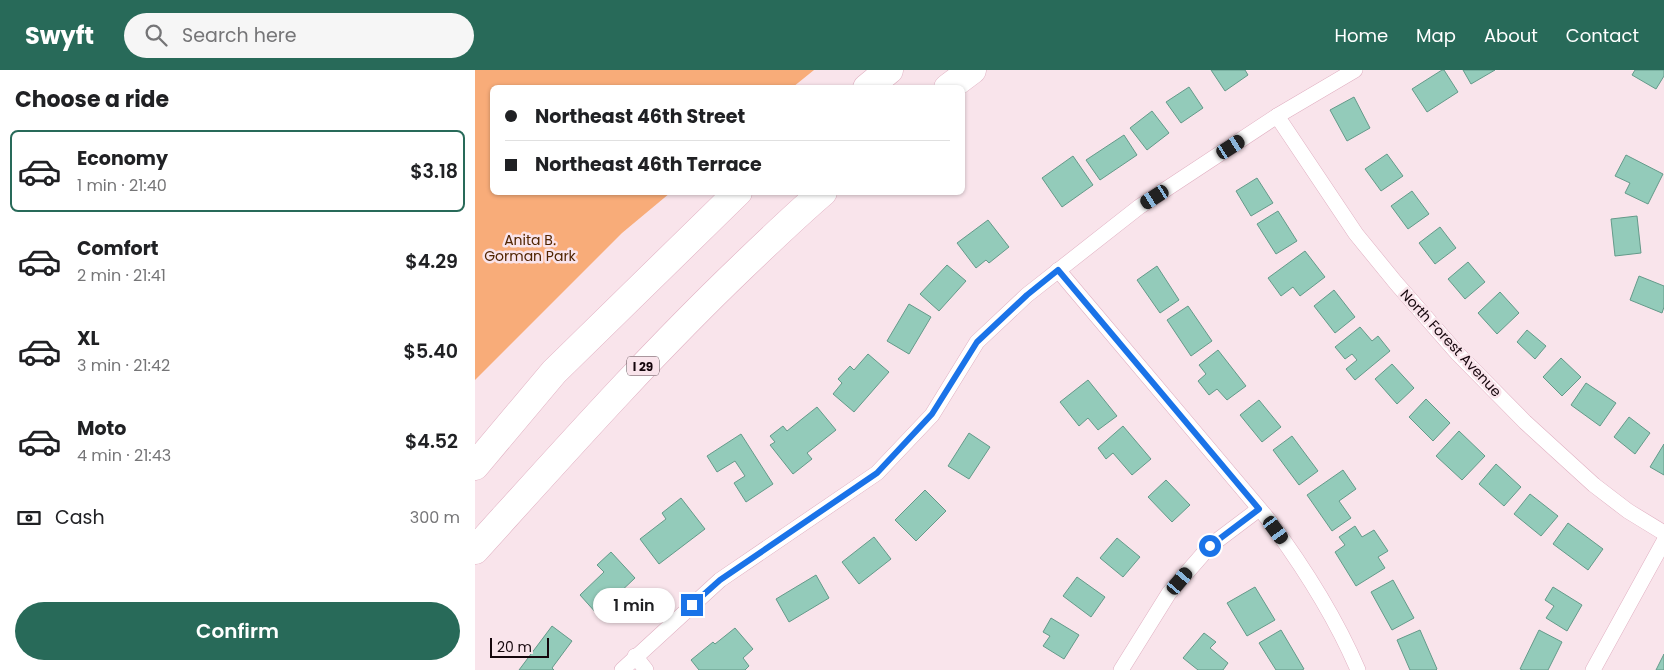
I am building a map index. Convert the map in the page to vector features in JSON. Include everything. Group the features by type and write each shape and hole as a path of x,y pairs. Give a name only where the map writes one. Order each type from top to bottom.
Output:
{"highway":[{"path":"871,85 889,70"},
{"path":"953,85 972,70"},
{"path":"475,466 554,372 735,195"},
{"name":"I 29","path":"475,550 631,378 707,300 819,195"}],"street":[{"path":"622,670 635,656 720,580 877,473 932,414 977,342 1027,295 1139,207 1277,116 1355,70"},
{"name":"North Forest Avenue","path":"1277,116 1356,234 1395,284 1458,354 1525,422 1594,485 1628,512 1664,533"},
{"path":"1058,270 1259,509 1294,554 1328,609 1358,670"},
{"path":"1121,670 1175,586 1210,546 1259,509"},
{"path":"1593,670 1664,542"},
{"path":"635,656 646,670"}],"green space":[{"name":"Anita B. Gorman Park","path":"475,70 814,70 795,85 490,85 490,195 668,195 622,233 475,380"}],"building":[{"path":"1211,70 1245,70 1248,75 1225,91"},
{"path":"1444,70 1458,92 1427,112 1412,89"},
{"path":"1463,70 1495,70 1471,84"},
{"path":"1635,70 1664,70 1664,76 1656,89 1632,75"},
{"path":"1189,87 1203,108 1181,123 1166,102"},
{"path":"1354,97 1370,128 1347,141 1330,110"},
{"path":"1152,111 1169,133 1147,150 1130,128"},
{"path":"1124,135 1137,155 1100,180 1086,160"},
{"path":"1387,154 1403,176 1381,191 1365,169"},
{"path":"1626,155 1663,174 1648,204 1625,193 1630,183 1615,176"},
{"path":"1073,156 1093,185 1062,207 1042,178"},
{"path":"1257,178 1273,203 1251,216 1236,191"},
{"path":"1412,191 1429,214 1408,229 1391,206"},
{"path":"1278,211 1297,241 1276,254 1257,224"},
{"path":"1637,216 1641,253 1615,256 1611,219"},
{"path":"988,220 1009,247 989,263 986,260 976,268 957,243"},
{"path":"1440,227 1456,248 1435,264 1419,243"},
{"path":"1305,251 1325,277 1300,296 1293,287 1281,296 1268,278"},
{"path":"1468,262 1485,282 1465,299 1448,279"},
{"path":"947,265 966,281 939,311 920,294"},
{"path":"1157,266 1179,300 1160,313 1137,280"},
{"path":"1639,276 1664,286 1664,307 1662,313 1630,300"},
{"path":"1334,290 1355,317 1335,333 1314,306"},
{"path":"1500,292 1519,313 1497,334 1478,313"},
{"path":"909,304 931,317 909,354 887,341"},
{"path":"1188,306 1212,341 1191,356 1167,320"},
{"path":"1360,327 1372,341 1378,336 1390,351 1355,380 1346,369 1357,360 1352,354 1345,359 1335,347"},
{"path":"1527,330 1546,346 1535,359 1517,342"},
{"path":"1218,350 1246,386 1227,400 1217,389 1209,395 1198,381 1206,374 1199,365"},
{"path":"868,354 889,372 854,412 833,394 842,383 838,379 850,366 854,370"},
{"path":"1561,358 1581,377 1562,396 1543,377"},
{"path":"1392,364 1414,388 1397,404 1375,379"},
{"path":"1088,380 1117,416 1098,430 1088,418 1079,426 1060,402"},
{"path":"1586,383 1616,403 1600,426 1571,405"},
{"path":"1426,399 1450,423 1433,441 1409,417"},
{"path":"1259,400 1281,427 1262,442 1240,415"},
{"path":"817,407 836,430 807,453 812,459 793,474 770,445 775,442 770,436 783,426 787,431"},
{"path":"1629,417 1650,433 1635,454 1614,437"},
{"path":"1123,426 1151,459 1132,475 1113,453 1106,459 1098,448"},
{"path":"1459,431 1485,456 1462,480 1436,456"},
{"path":"969,433 990,447 969,479 948,466"},
{"path":"741,434 773,484 746,502 734,483 745,476 735,461 717,472 707,456"},
{"path":"1292,436 1318,471 1299,485 1273,450"},
{"path":"1664,444 1664,475 1650,467"},
{"path":"1496,464 1521,487 1504,506 1479,484"},
{"path":"1343,470 1356,489 1339,501 1351,518 1332,531 1307,495"},
{"path":"1166,480 1190,505 1172,522 1148,497"},
{"path":"925,490 946,511 916,541 895,520"},
{"path":"1530,494 1558,516 1541,536 1514,514"},
{"path":"681,498 705,529 659,564 640,539 666,519 662,513"},
{"path":"1568,523 1603,549 1588,570 1553,544"},
{"path":"1355,526 1362,537 1374,530 1388,551 1378,557 1385,568 1356,586 1335,552 1345,545 1339,537"},
{"path":"874,537 891,559 859,584 842,562"},
{"path":"1117,538 1140,557 1123,577 1100,558"},
{"path":"611,552 635,578 597,614 580,595 604,572 597,565"},
{"path":"816,575 829,598 789,622 776,599"},
{"path":"1077,577 1105,597 1091,617 1063,596"},
{"path":"1393,580 1414,618 1392,630 1371,592"},
{"path":"1255,587 1275,620 1247,636 1227,603"},
{"path":"1553,587 1582,605 1567,631 1546,618 1554,606 1545,600"},
{"path":"1051,618 1079,635 1064,659 1043,646 1050,636 1043,632"},
{"path":"552,626 572,641 552,668 554,670 519,670"},
{"path":"735,628 753,649 743,658 749,666 745,670 699,670 691,660 713,642 715,644"},
{"path":"1281,630 1304,669 1276,670 1259,643"},
{"path":"1420,630 1436,670 1410,670 1397,640"},
{"path":"1539,630 1562,642 1548,670 1520,669"},
{"path":"1204,633 1216,642 1210,648 1228,663 1223,670 1198,670 1183,658"},
{"path":"1664,654 1664,670 1656,670"}],"route":[{"path":"692,605 720,580 877,473 932,414 977,342 1027,295 1058,270 1259,509 1210,546"}]}
